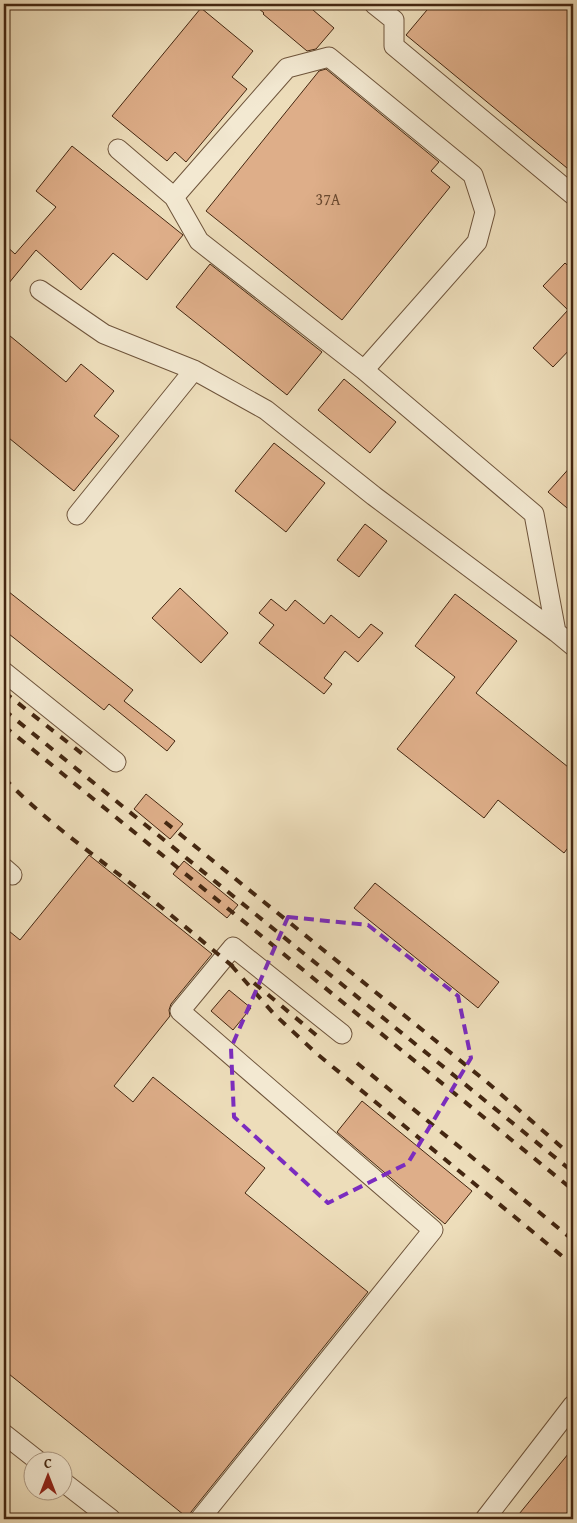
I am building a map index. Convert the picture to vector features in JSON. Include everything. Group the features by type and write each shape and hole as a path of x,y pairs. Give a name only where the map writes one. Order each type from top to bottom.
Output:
{"lane":[{"path":"374,4 394,20 394,46 573,195"},
{"path":"174,197 287,68 329,57 473,174 485,212 477,242 364,370"},
{"path":"118,149 174,197 199,241 364,370 534,514 556,632"},
{"path":"40,290 104,334 194,370 266,410 374,496 573,646"},
{"path":"77,515 194,370"},
{"path":"4,672 116,762"},
{"path":"200,1519 433,1230 180,1011 233,946 342,1034"},
{"path":"485,1519 573,1406"},
{"path":"4,1434 24,1450"},
{"path":"72,1489 111,1519"}],"highlighted area":[{"path":"288,917 368,925 458,996 471,1058 408,1163 328,1203 234,1117 231,1048"}],"building":[{"path":"253,4 306,4 334,28 316,49 307,51"},
{"path":"432,4 573,4 573,173 406,35"},
{"path":"201,8 253,51 232,77 247,89 186,162 175,152 167,161 112,116"},
{"path":"326,69 439,162 431,171 450,187 342,320 206,211 319,71"},
{"path":"72,146 183,235 147,280 113,253 81,290 36,250 4,289 4,244 15,254 56,207 36,191"},
{"path":"565,263 573,270 573,346 553,367 533,348 568,310 543,286"},
{"path":"210,264 322,352 287,395 176,307"},
{"path":"4,331 66,382 81,364 114,391 94,416 119,436 74,491 4,434"},
{"path":"344,379 396,422 370,453 318,410"},
{"path":"274,443 325,483 286,532 235,491"},
{"path":"573,464 573,513 548,492"},
{"path":"365,524 387,541 359,577 337,560"},
{"path":"4,588 133,690 124,701 175,741 167,751 109,704 104,710 4,630"},
{"path":"180,588 228,633 201,663 152,618"},
{"path":"455,594 517,641 476,693 573,771 573,841 564,853 498,800 484,818 397,749 455,677 415,646"},
{"path":"271,599 286,611 295,600 324,624 331,615 359,638 371,624 383,633 358,662 345,651 324,678 332,684 324,694 259,643 274,625 259,613"},
{"path":"146,794 183,824 170,839 134,809"},
{"path":"89,855 212,954 171,1004 170,1016 114,1086 133,1102 153,1077 265,1168 245,1193 368,1292 191,1512 189,1519 4,1370 4,927 20,940"},
{"path":"184,861 238,905 227,918 173,874"},
{"path":"375,883 499,982 478,1008 354,908"},
{"path":"229,990 251,1008 233,1030 211,1011"},
{"path":"362,1101 472,1191 445,1224 337,1132"},
{"path":"573,1448 573,1505 562,1519 515,1519"}],"railway":[{"path":"4,692 85,756"},
{"path":"4,710 573,1172"},
{"path":"4,726 573,1190"},
{"path":"4,778 38,811 151,899 236,969"},
{"path":"165,822 488,1083 573,1157"},
{"path":"231,965 274,1014 316,1053 573,1265"},
{"path":"254,983 321,1039"},
{"path":"357,1063 573,1240"}]}
